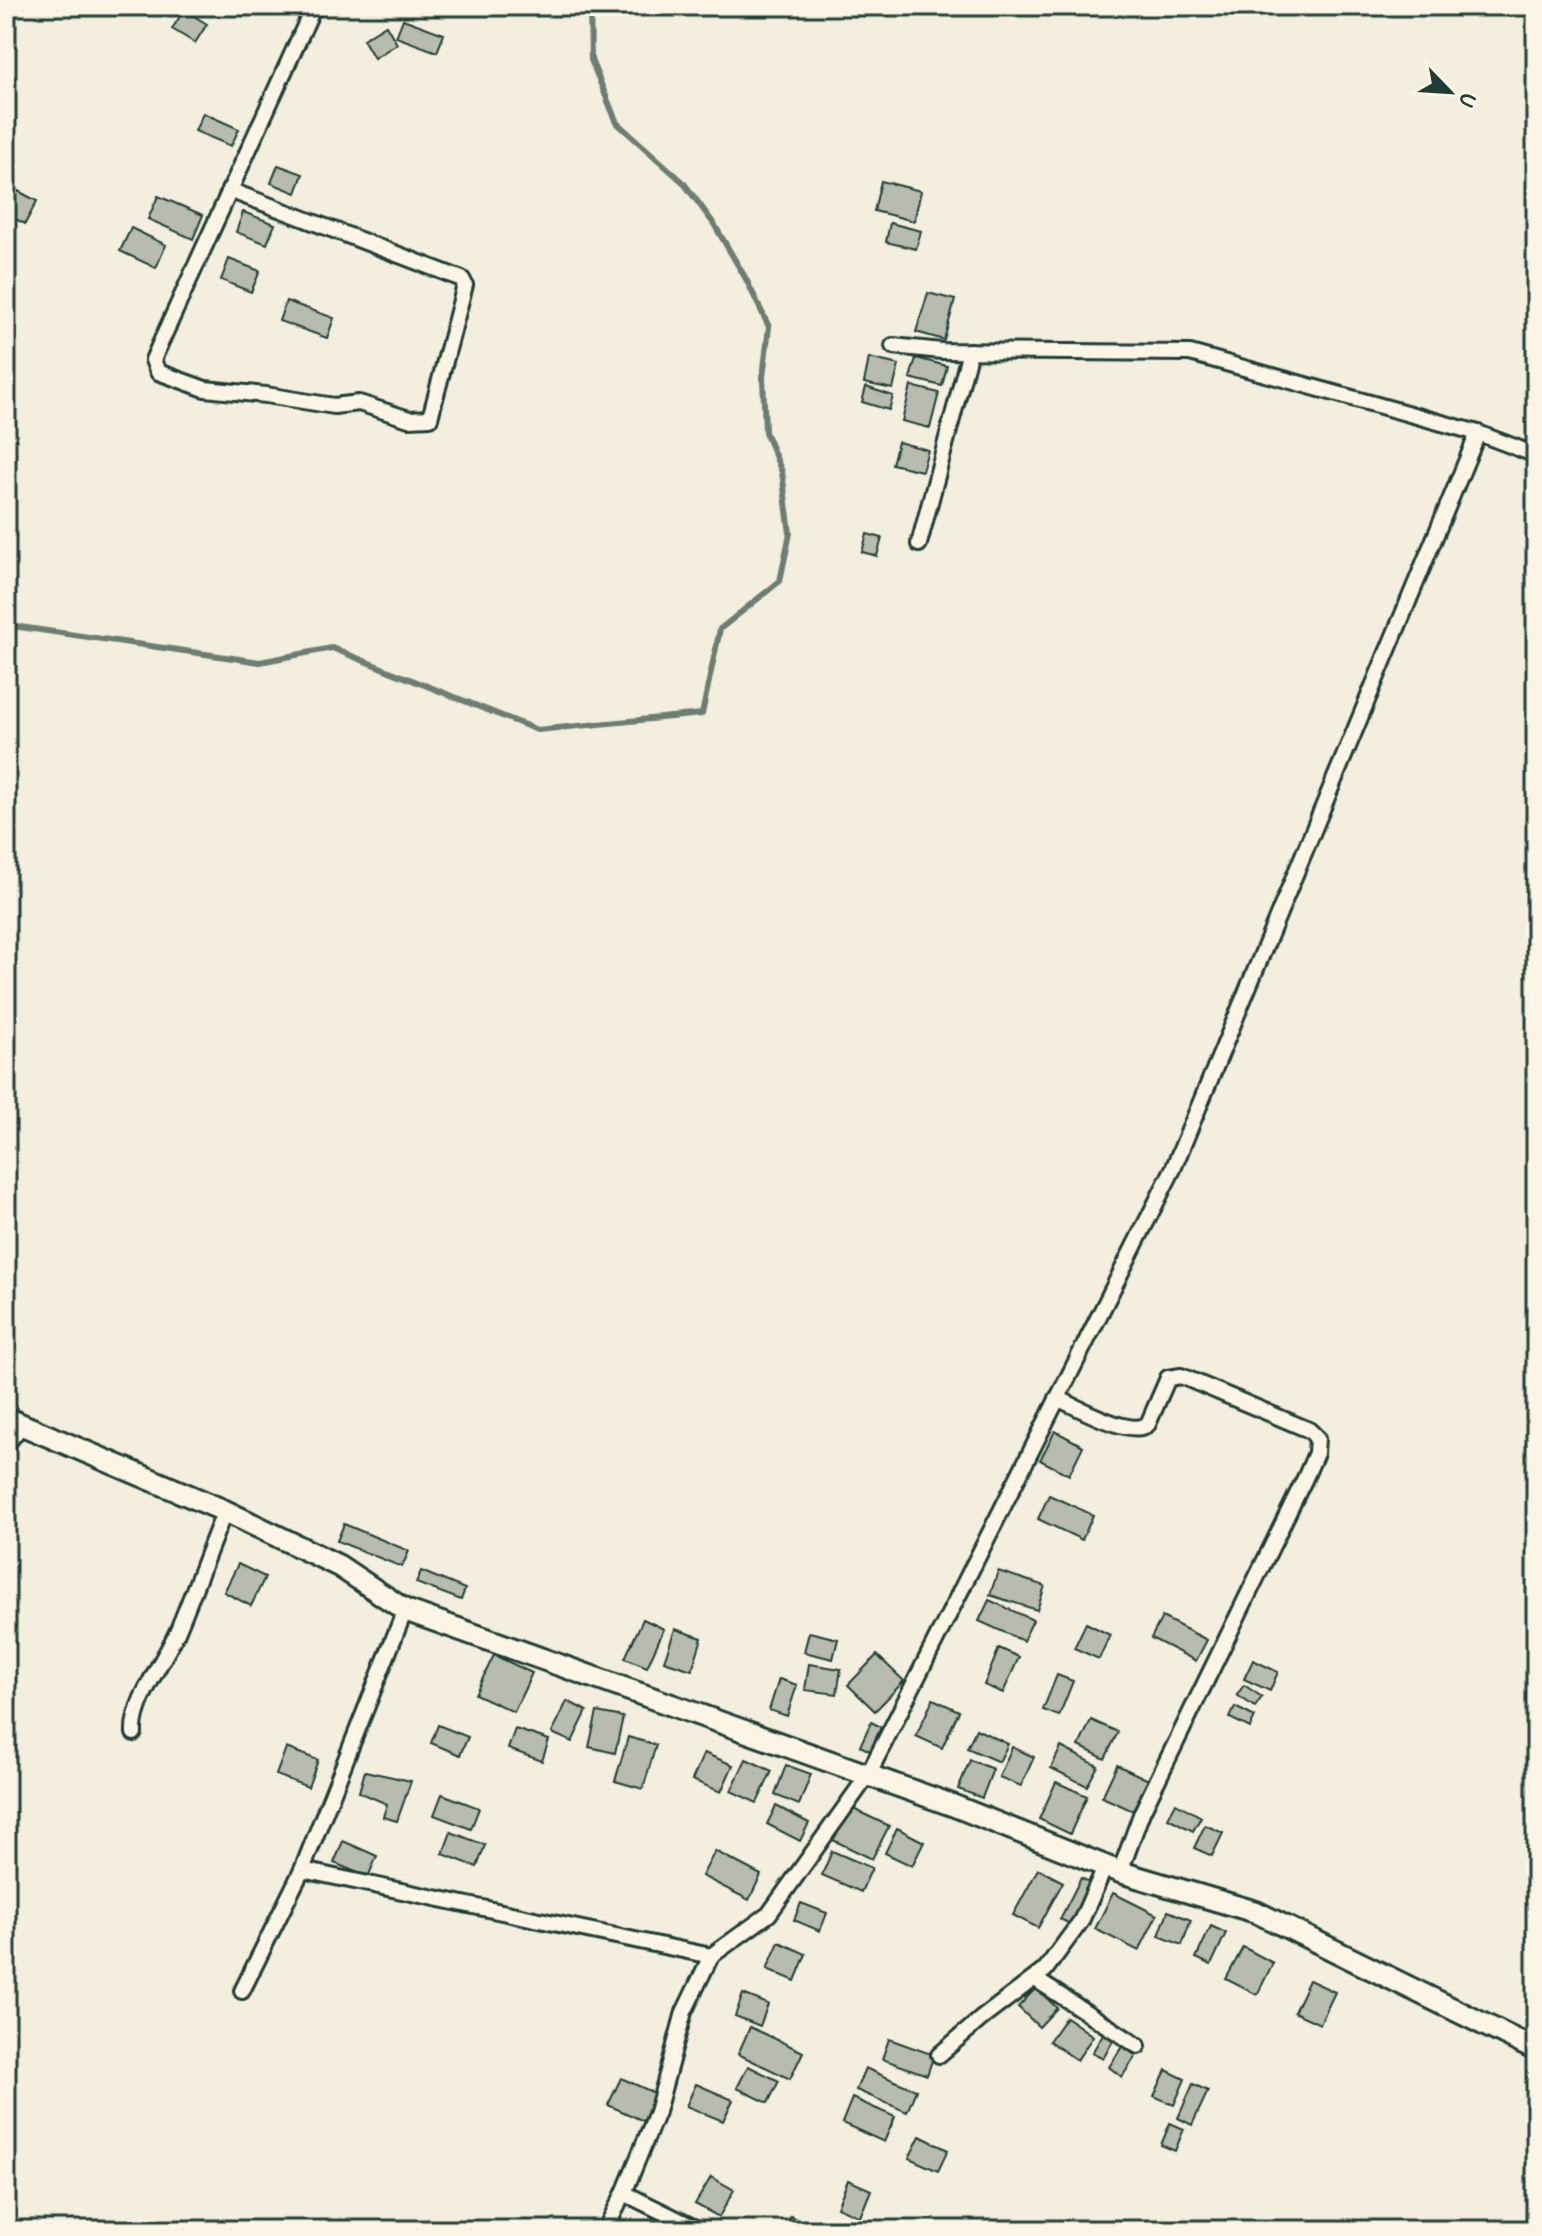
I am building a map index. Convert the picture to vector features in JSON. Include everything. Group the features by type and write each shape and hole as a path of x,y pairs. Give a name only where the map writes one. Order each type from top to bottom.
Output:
{"street":[{"path":"229,190 462,279 465,285 430,418 409,419 359,403 334,406 205,389 158,372 153,360 229,190 314,6"},
{"path":"893,346 970,351 1190,353 1478,433 1536,455"},
{"path":"919,544 970,351"},
{"path":"605,2230 624,2193 657,2112 684,2012 711,1956 769,1914 868,1775 1173,1169 1478,433"},
{"path":"939,2055 1045,1970 1081,1921 1142,1812 1316,1453 1317,1438 1309,1430 1181,1376 1168,1378 1148,1424 1142,1429 1127,1428 1057,1398"},
{"path":"6,1445 14,1422 225,1511 339,1566 405,1610 952,1805 1112,1870 1256,1912 1536,2050"},
{"path":"134,1733 134,1722 151,1678 176,1634 225,1511"},
{"path":"242,1991 302,1870 405,1610"},
{"path":"302,1870 711,1956"},
{"path":"1035,1979 1138,2046"},
{"path":"624,2193 699,2230"}],"building":[{"path":"184,10 207,24 195,43 172,29"},
{"path":"403,19 444,34 437,52 396,37"},
{"path":"386,25 397,44 374,58 363,39"},
{"path":"203,113 239,129 231,146 195,131"},
{"path":"278,165 303,174 296,193 271,183"},
{"path":"881,181 921,191 914,221 874,211"},
{"path":"18,191 37,201 25,224 6,214"},
{"path":"158,196 203,215 193,239 148,219"},
{"path":"243,212 275,224 267,244 236,232"},
{"path":"890,223 921,231 916,249 886,242"},
{"path":"131,228 166,245 156,268 120,251"},
{"path":"229,259 260,271 251,292 221,280"},
{"path":"928,293 955,300 944,340 916,332"},
{"path":"286,301 334,318 327,338 279,321"},
{"path":"869,358 899,365 893,389 864,383"},
{"path":"916,358 947,366 942,386 910,378"},
{"path":"911,386 939,393 930,428 902,421"},
{"path":"866,387 893,396 889,410 862,402"},
{"path":"898,442 928,450 922,471 892,464"},
{"path":"867,534 882,538 877,556 862,552"},
{"path":"1055,1431 1083,1446 1069,1475 1040,1460"},
{"path":"1049,1495 1093,1515 1082,1540 1038,1519"},
{"path":"344,1524 409,1551 402,1567 337,1541"},
{"path":"238,1564 265,1577 251,1606 224,1592"},
{"path":"421,1571 465,1589 461,1600 416,1583"},
{"path":"998,1571 1045,1586 1037,1610 990,1595"},
{"path":"989,1600 1033,1620 1023,1641 979,1621"},
{"path":"1162,1617 1207,1640 1196,1661 1151,1638"},
{"path":"643,1619 664,1629 647,1667 625,1658"},
{"path":"1086,1623 1110,1635 1099,1659 1074,1648"},
{"path":"675,1629 702,1638 692,1670 664,1661"},
{"path":"809,1632 838,1639 833,1659 804,1652"},
{"path":"999,1648 1019,1657 1003,1693 984,1685"},
{"path":"494,1655 532,1673 514,1712 475,1694"},
{"path":"877,1655 904,1681 875,1711 848,1685"},
{"path":"1253,1660 1278,1672 1270,1691 1244,1679"},
{"path":"809,1664 841,1669 837,1694 805,1690"},
{"path":"1057,1675 1073,1681 1059,1716 1043,1710"},
{"path":"779,1679 797,1685 787,1716 769,1710"},
{"path":"1244,1685 1262,1697 1255,1707 1237,1695"},
{"path":"933,1699 959,1711 942,1748 916,1736"},
{"path":"567,1701 587,1711 572,1742 552,1733"},
{"path":"1235,1707 1255,1717 1250,1728 1230,1718"},
{"path":"597,1712 623,1717 615,1753 589,1747"},
{"path":"1091,1720 1118,1732 1105,1759 1079,1746"},
{"path":"871,1722 881,1727 870,1751 860,1746"},
{"path":"438,1725 468,1737 460,1755 431,1743"},
{"path":"515,1729 549,1740 542,1761 508,1749"},
{"path":"976,1729 1008,1744 999,1762 967,1748"},
{"path":"628,1737 656,1745 643,1789 615,1781"},
{"path":"1012,1747 1034,1757 1021,1786 999,1777"},
{"path":"1061,1747 1098,1766 1087,1786 1051,1768"},
{"path":"286,1748 318,1760 308,1787 276,1775"},
{"path":"704,1753 733,1765 721,1792 692,1780"},
{"path":"746,1759 772,1771 757,1803 731,1791"},
{"path":"970,1760 993,1769 982,1798 958,1789"},
{"path":"786,1765 811,1774 799,1805 775,1795"},
{"path":"1117,1765 1155,1783 1140,1814 1102,1797"},
{"path":"365,1771 411,1781 397,1821 383,1817 387,1804 359,1792"},
{"path":"1056,1782 1087,1796 1070,1834 1039,1819"},
{"path":"442,1794 479,1808 471,1829 434,1815"},
{"path":"1176,1803 1201,1817 1193,1831 1168,1818"},
{"path":"776,1806 809,1823 800,1841 767,1824"},
{"path":"847,1806 889,1826 872,1859 831,1839"},
{"path":"1205,1825 1223,1833 1212,1856 1194,1848"},
{"path":"897,1828 924,1842 912,1866 885,1853"},
{"path":"451,1832 485,1845 477,1867 443,1854"},
{"path":"343,1841 377,1856 368,1877 334,1863"},
{"path":"715,1851 761,1875 749,1900 702,1876"},
{"path":"832,1851 872,1868 861,1892 822,1875"},
{"path":"1038,1869 1063,1882 1038,1928 1013,1915"},
{"path":"1081,1878 1101,1888 1080,1929 1060,1919"},
{"path":"1113,1893 1157,1915 1139,1951 1095,1929"},
{"path":"801,1903 827,1913 820,1931 794,1920"},
{"path":"1168,1911 1191,1920 1182,1945 1159,1936"},
{"path":"1211,1926 1226,1933 1211,1965 1196,1958"},
{"path":"779,1942 806,1954 795,1981 767,1969"},
{"path":"1243,1947 1273,1963 1257,1995 1226,1979"},
{"path":"1309,1980 1335,1992 1320,2024 1294,2012"},
{"path":"1036,1988 1057,2008 1039,2027 1018,2007"},
{"path":"743,1994 768,2004 760,2026 735,2016"},
{"path":"1066,2017 1093,2036 1077,2060 1049,2041"},
{"path":"750,2027 803,2052 790,2079 738,2054"},
{"path":"1106,2029 1116,2035 1103,2059 1092,2053"},
{"path":"889,2039 934,2055 927,2075 882,2059"},
{"path":"1125,2042 1139,2051 1122,2077 1109,2067"},
{"path":"748,2066 779,2081 768,2103 737,2088"},
{"path":"865,2068 916,2090 907,2112 856,2090"},
{"path":"1166,2070 1185,2079 1174,2105 1154,2096"},
{"path":"621,2078 661,2096 648,2123 608,2105"},
{"path":"696,2084 733,2100 723,2121 686,2106"},
{"path":"1193,2084 1208,2091 1192,2125 1178,2118"},
{"path":"852,2098 895,2117 884,2142 842,2123"},
{"path":"1170,2123 1184,2129 1175,2151 1161,2145"},
{"path":"920,2136 948,2150 938,2171 909,2158"},
{"path":"711,2177 734,2190 719,2217 695,2204"},
{"path":"848,2180 871,2190 860,2217 837,2207"},
{"path":"654,2213 693,2230 647,2230"},
{"path":"790,2216 807,2225 805,2230 786,2230"}],"waterway":[{"path":"6,625 260,662 332,648 537,730 702,714 720,629 780,581 790,533 782,472 765,432 763,377 769,327 714,224 683,182 617,123 591,60 590,6"}]}
